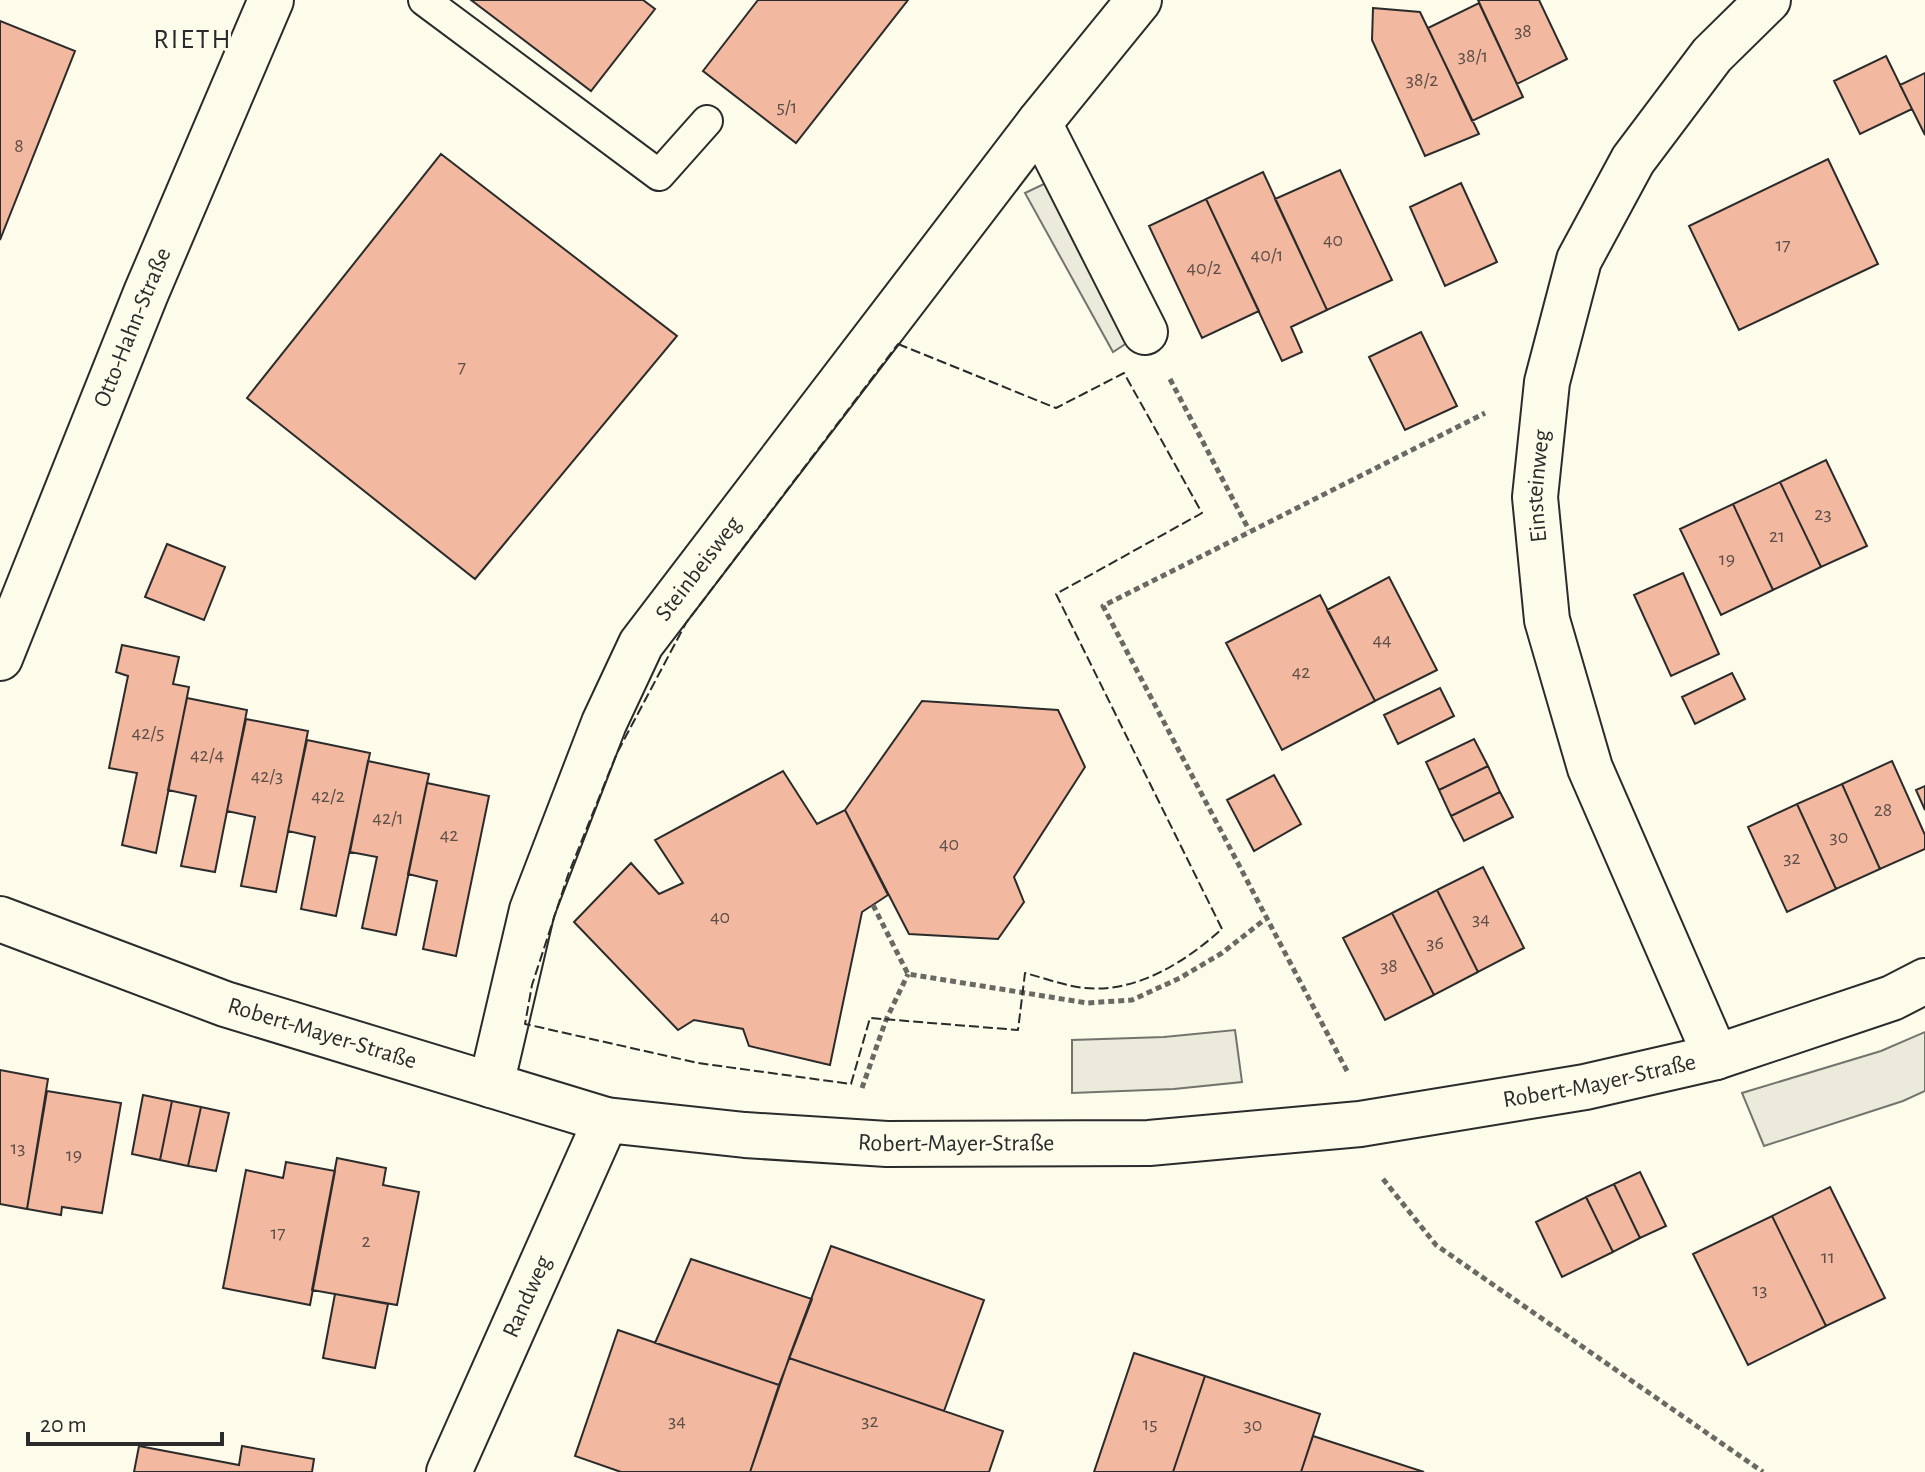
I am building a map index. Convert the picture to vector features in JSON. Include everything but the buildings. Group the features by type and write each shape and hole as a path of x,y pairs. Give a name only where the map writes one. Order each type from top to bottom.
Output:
{"street":[{"name":"Otto-Hahn-Straße","path":"0,658 146,293 271,0"},
{"name":"Steinbeisweg","path":"491,1085 532,910 604,723 641,644 1039,123 1139,0"},
{"name":"Einsteinweg","path":"1716,1057 1590,768 1547,620 1535,497 1547,382 1579,260 1633,160 1712,55 1768,0"},
{"path":"1039,123 1145,332"},
{"name":"Robert-Mayer-Straße","path":"0,919 225,1004 606,1120 745,1135 887,1144 1149,1143 1360,1124 1585,1087 1716,1057 1892,998 1925,981"},
{"name":"Randweg","path":"449,1472 606,1120"}],"lane":[{"path":"424,0 659,175 707,121"}],"path":[{"path":"1145,332 1249,530"},
{"path":"1547,382 1103,606 1345,1063 1360,1124 1385,1183 1436,1245 1763,1472"},
{"path":"873,905 908,974"},
{"path":"908,974 1087,1003 1132,1000 1180,978 1222,953 1268,917"},
{"path":"875,1052 908,974"}],"shaded area":[{"path":"1048,182 1133,339 1113,352 1025,193"},
{"path":"1235,1030 1242,1082 1174,1089 1072,1093 1072,1040 1164,1037"},
{"path":"1925,1032 1925,1091 1764,1146 1742,1093 1881,1051"}],"fence":[{"path":"898,344 1056,408 1124,373 1202,513 1056,594 1222,929 1192,953 1159,973 1123,986 1085,988 1025,973 1018,1030 870,1018 851,1084 698,1063 525,1024 532,985 568,875 617,753 686,623 898,344"}],"district":[{"name":"RIETH","path":"193,40"}]}
